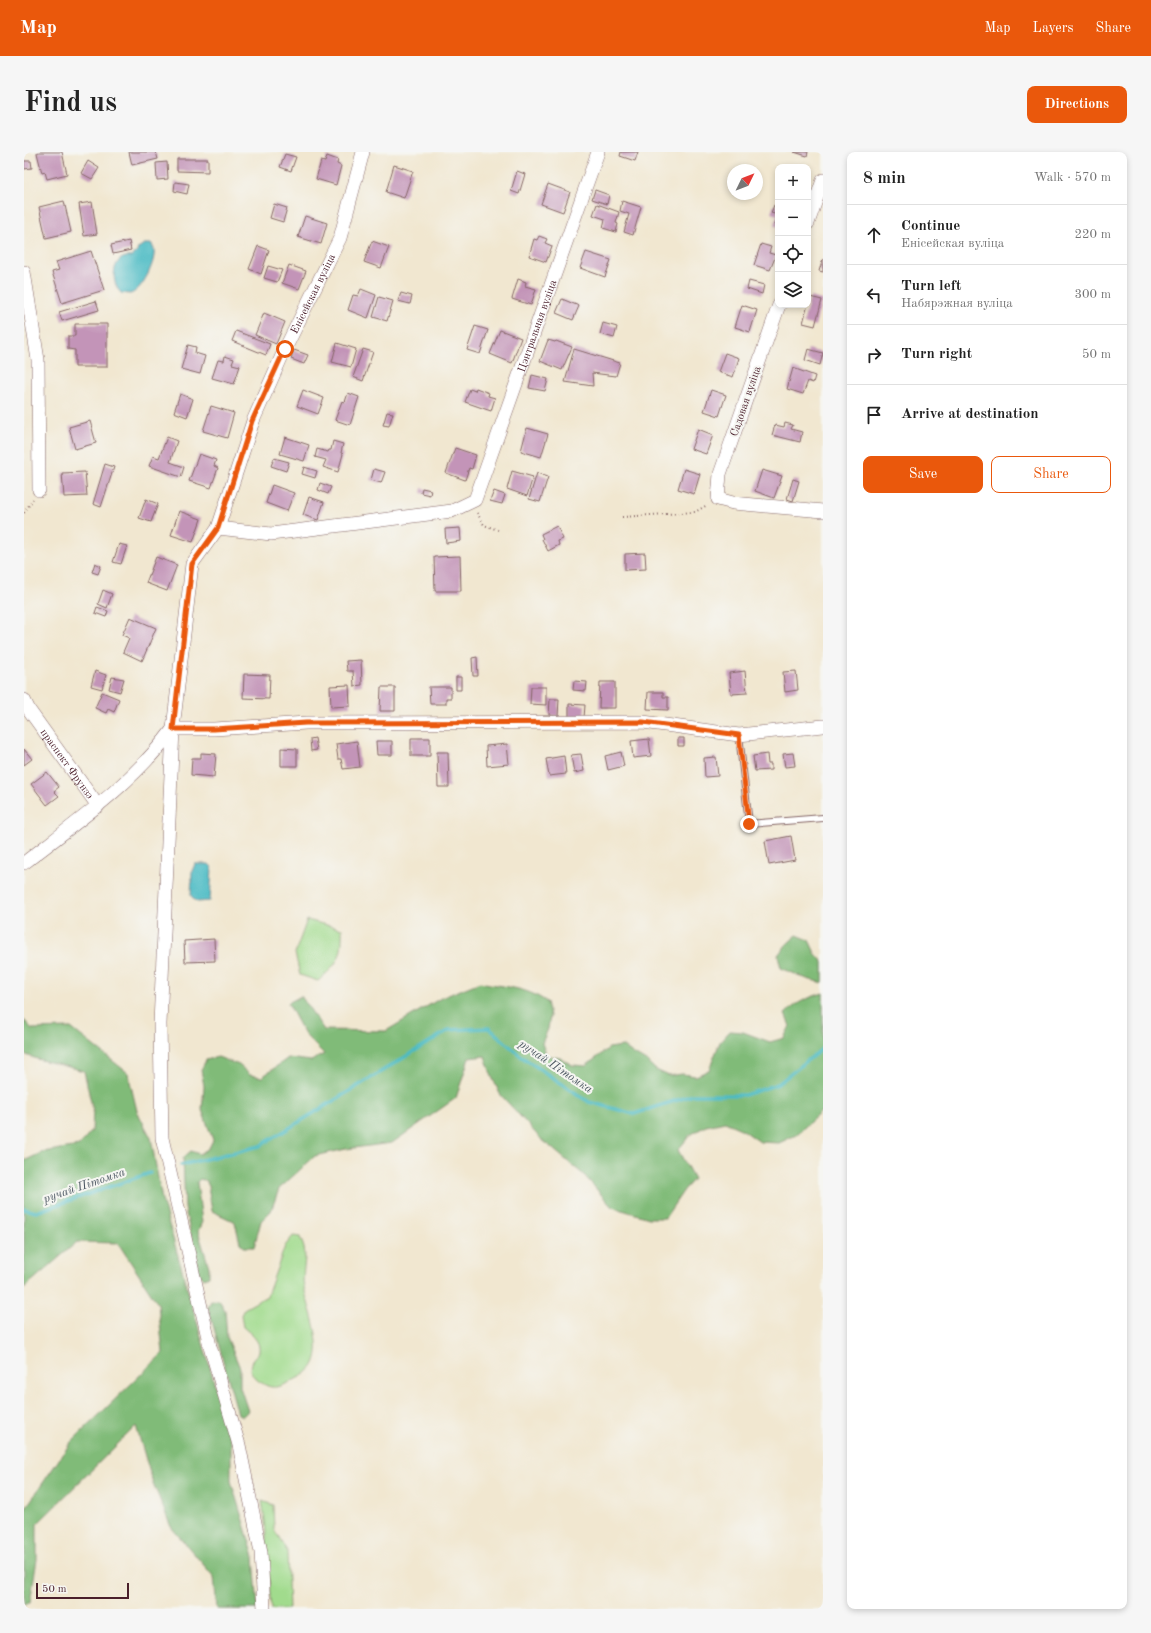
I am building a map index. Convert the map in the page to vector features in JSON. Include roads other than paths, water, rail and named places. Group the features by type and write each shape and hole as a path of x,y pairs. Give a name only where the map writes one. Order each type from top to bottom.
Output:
{"street":[{"name":"Енісейская вуліца","path":"264,1609 260,1552 240,1445 210,1346 162,1138 160,1024 173,729 192,564 218,528 252,421 285,349 340,238 363,152"},
{"name":"Цэнтральная вуліца","path":"218,528 271,534 452,511 475,500 598,152"},
{"path":"811,214 823,180"},
{"path":"24,272 38,360 39,490"},
{"name":"Садовая вуліца","path":"778,308 720,474 718,499 734,503 823,511"},
{"name":"праспект Фрунзэ","path":"24,700 29,710 98,806"},
{"path":"24,863 98,806 158,749 173,729 214,729 306,723 643,722 739,735 823,726"}],"lane":[{"path":"739,735 749,824 823,818"}],"water":[{"path":"144,244 152,244 154,250 153,262 147,275 135,292 130,294 121,293 117,288 114,276 117,264 125,257 131,257 137,252 138,248"},
{"path":"195,864 209,864 212,867 210,901 197,902 191,896 192,871"}],"waterway":[{"name":"ручай Пітомка","path":"181,1165 260,1146 449,1030 489,1028 522,1057 589,1102 634,1114 693,1095 745,1095 778,1084 823,1048"},
{"name":"ручай Пітомка","path":"24,1209 36,1212 150,1173"}]}
